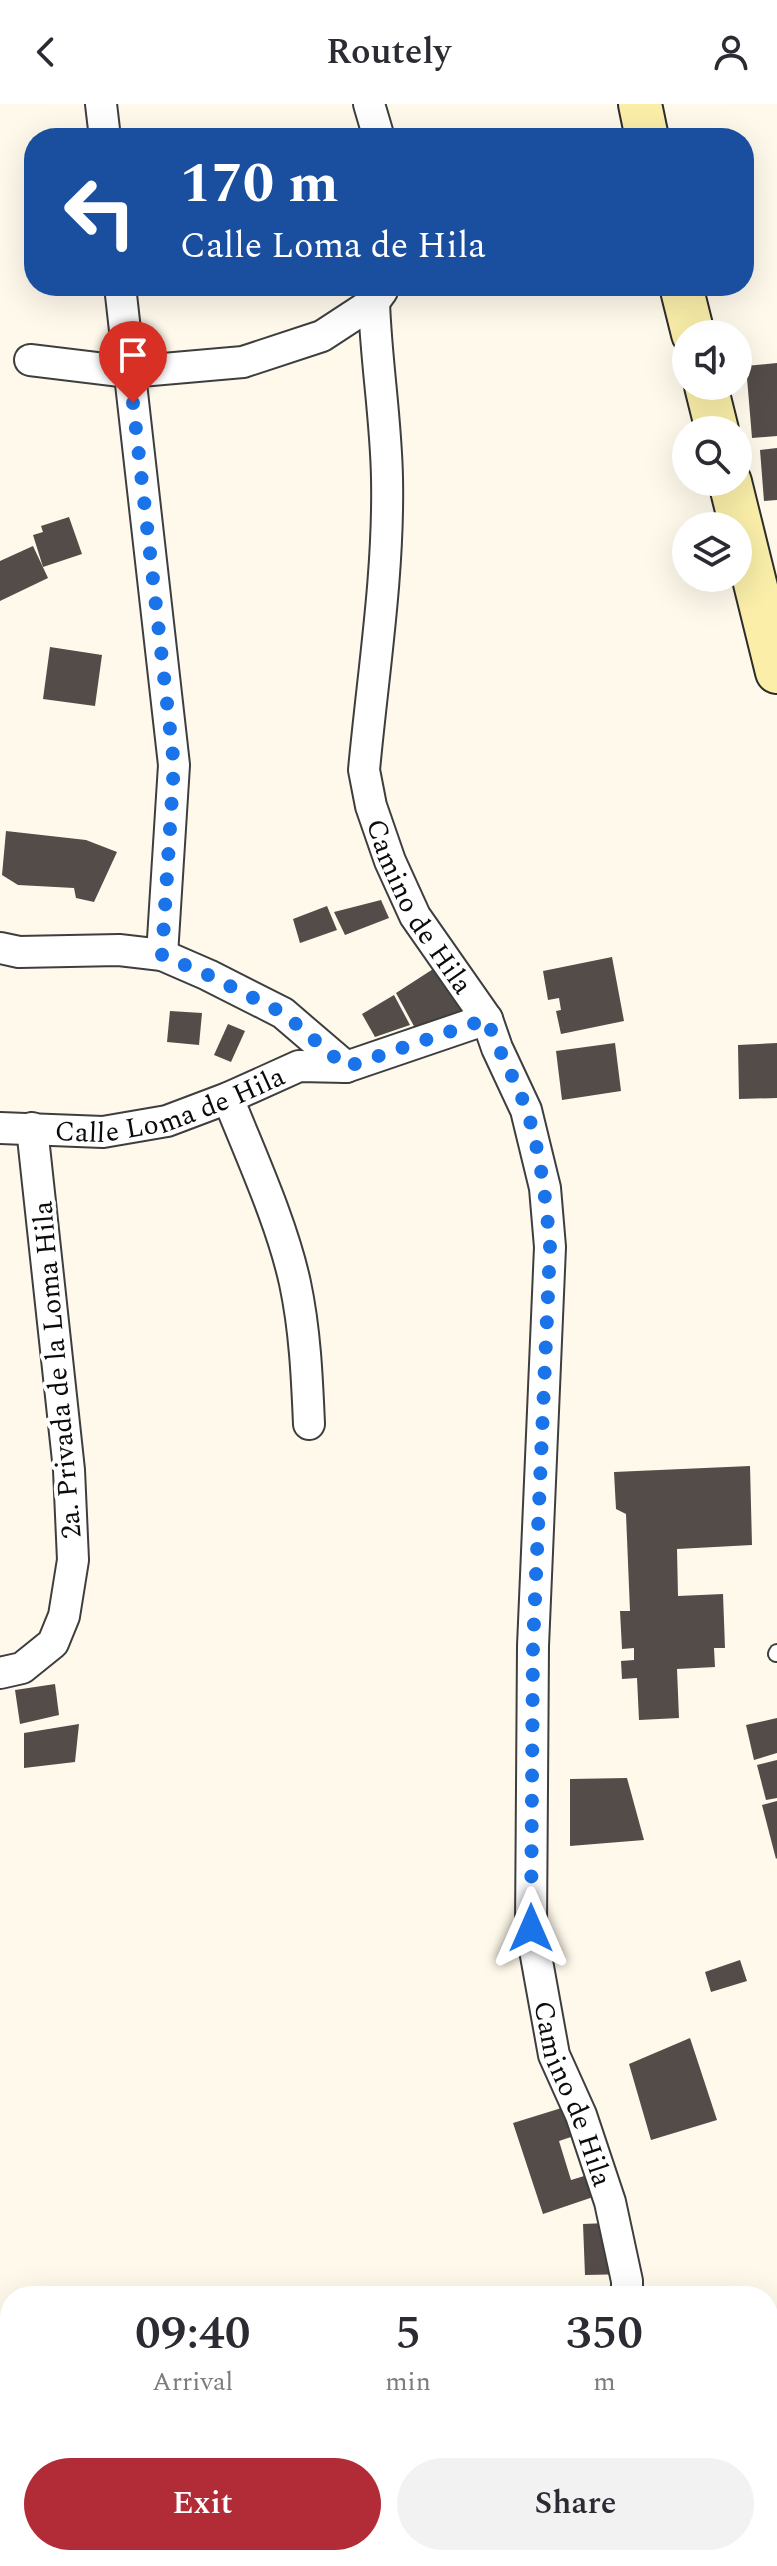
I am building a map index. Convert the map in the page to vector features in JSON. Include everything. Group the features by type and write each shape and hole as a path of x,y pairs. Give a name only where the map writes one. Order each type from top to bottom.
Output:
{"street":[{"path":"101,104 104,128"},
{"path":"369,104 376,128"},
{"path":"121,296 174,765 162,955"},
{"name":"Camino de Hila","path":"30,360 129,372 243,362 322,336 377,296"},
{"name":"Camino de Hila","path":"380,296 375,349 387,477 387,537 364,770 371,806 385,847 415,916 487,1019 526,1110 545,1188 550,1247 533,1646 531,1928 554,2055 581,2115 610,2202 627,2286"},
{"path":"684,296 690,320"},
{"path":"733,496 777,672"},
{"path":"0,948 19,952 119,950 162,955 283,1013 346,1067"},
{"name":"Calle Loma de Hila","path":"0,1128 103,1132 167,1121 299,1066 346,1067 487,1019"},
{"path":"228,1098 271,1207 294,1281 305,1344 309,1424"},
{"name":"2a. Privada de la Loma Hila","path":"0,1673 22,1668 53,1643 64,1616 73,1560 69,1470 32,1128"}],"building":[{"path":"777,363 777,436 752,438 749,400 752,400 752,365"},
{"path":"777,448 777,500 764,501 760,450"},
{"path":"69,517 82,554 43,567 33,535 43,532 41,526"},
{"path":"33,546 48,578 0,601 0,561"},
{"path":"50,647 102,655 95,706 43,699"},
{"path":"6,831 86,840 117,852 94,902 76,898 74,888 18,885 2,875"},
{"path":"381,900 389,918 345,935 334,912"},
{"path":"327,906 337,930 300,943 293,919"},
{"path":"612,957 624,1021 561,1034 556,1011 561,1010 559,998 548,1000 543,971"},
{"path":"444,962 472,1009 415,1028 396,993"},
{"path":"394,995 410,1025 375,1037 362,1014"},
{"path":"170,1011 202,1013 199,1045 167,1042"},
{"path":"228,1024 245,1031 231,1062 214,1055"},
{"path":"615,1043 621,1091 562,1100 556,1051"},
{"path":"777,1043 777,1098 739,1099 738,1045"},
{"path":"750,1466 752,1545 677,1549 678,1596 723,1594 725,1648 714,1648 715,1667 677,1669 679,1718 639,1720 637,1678 622,1679 621,1661 634,1660 634,1648 622,1649 620,1611 630,1611 626,1514 616,1509 614,1472"},
{"path":"55,1684 59,1715 20,1724 15,1690"},
{"path":"777,1718 777,1753 754,1760 746,1725"},
{"path":"79,1724 75,1762 24,1768 24,1733"},
{"path":"777,1760 777,1798 766,1800 757,1765"},
{"path":"627,1778 644,1840 570,1846 570,1779"},
{"path":"777,1801 777,1858 776,1859 762,1805"},
{"path":"740,1960 747,1981 711,1992 705,1972"},
{"path":"690,2038 717,2120 651,2140 629,2064"},
{"path":"568,2106 577,2135 559,2141 571,2180 594,2173 602,2194 543,2214 513,2123"},
{"path":"631,2222 632,2274 585,2275 583,2224"}],"route":[{"path":"133,403 174,765 162,955 283,1013 346,1067 487,1019 526,1110 545,1188 550,1247 533,1646 531,1928"}]}
